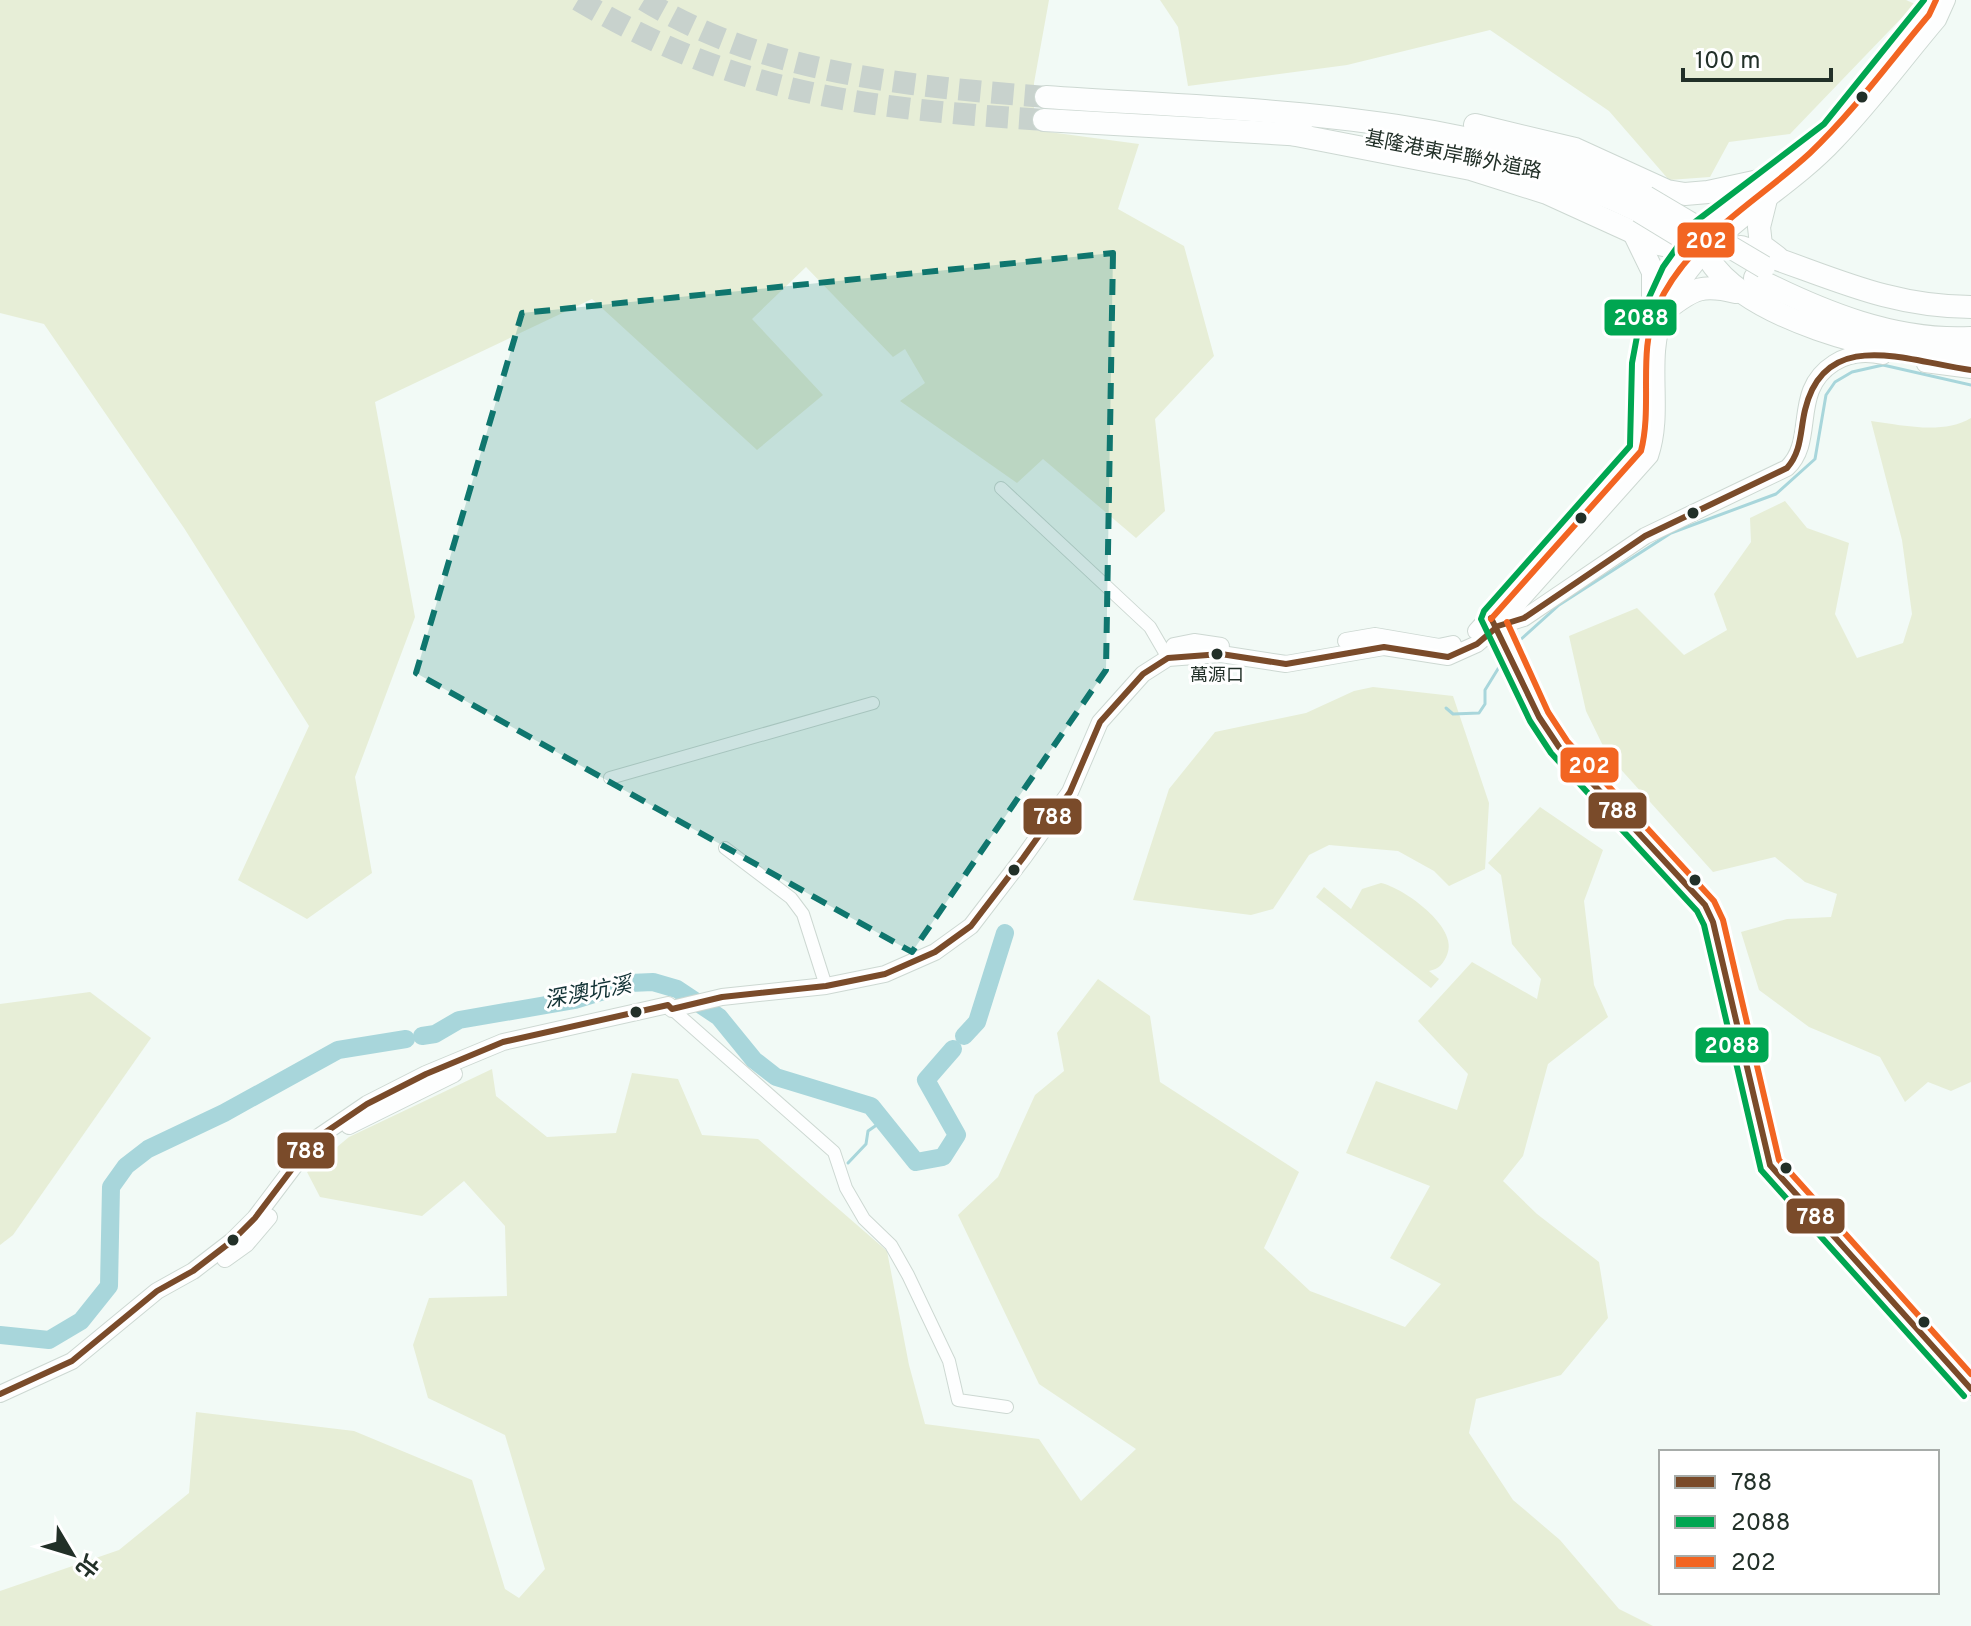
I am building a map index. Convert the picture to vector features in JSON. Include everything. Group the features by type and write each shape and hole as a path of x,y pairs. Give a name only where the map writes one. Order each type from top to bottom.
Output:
{"highway":[{"name":"基隆港東岸聯外道路","path":"1046,97 1365,123 1490,142 1602,176 1642,204 1812,307 1879,329 1926,337 1971,338"},
{"path":"1239,111 1344,108 1451,121 1516,132 1575,149 1667,191 1685,194 1767,189 1759,227 1761,245 1779,258 1895,301 1971,307"},
{"name":"基隆港東岸聯外道路","path":"1044,120 1405,142 1509,164 1642,204"},
{"path":"1291,134 1471,169 1547,193 1635,235 1673,247 1703,242 1800,267"},
{"path":"1633,174 1703,242 1719,276 1772,310"},
{"path":"1635,235 1653,272 1660,307 1689,292 1711,286 1737,292 1772,310 1812,307 1871,346 1971,357"},
{"name":"基隆港東岸聯外道路","path":"1812,307 1971,325"}],"main road":[{"path":"0,1394 72,1361 157,1291 193,1271 213,1268 246,1244 303,1168 337,1132 430,1084 506,1052 662,1015 676,1008 826,986 912,965 971,926 1070,792 1100,722 1143,674 1168,658 1221,654 1286,664 1384,647 1448,657 1477,644 1640,450 1643,350 1660,307 1703,242 1831,131 1926,16 1935,0"},
{"path":"1767,189 1835,143 1938,20 1947,0"},
{"path":"1494,622 1524,618 1645,536 1787,468 1797,455 1809,389 1818,376 1841,359 1865,353 1971,370"}],"street":[{"path":"1001,488 1150,627 1168,658"},
{"path":"1494,622 1539,717 1559,747 1705,905 1717,938 1770,1165 1971,1389"},
{"path":"610,778 873,703"},
{"path":"725,848 791,898 803,914 826,986"},
{"path":"676,1008 834,1152 846,1188 864,1219 891,1245 908,1275 949,1361 958,1400 1007,1407"}],"highlighted area":[{"path":"1113,253 1106,670 912,952 416,673 522,313"}],"green space":[{"path":"0,0 1049,0 1034,83 1034,130 1139,144 1118,209 1184,246 1214,356 1155,419 1165,511 1136,538 1043,459 1017,483 900,401 925,383 905,349 893,357 806,267 752,319 823,395 757,450 592,299 375,402 415,617 355,777 372,873 307,919 238,880 309,726 184,528 44,324 0,313"},
{"path":"1160,0 1906,0 1915,4 1790,134 1729,142 1710,177 1669,180 1609,111 1490,30 1347,65 1188,86 1178,27"},
{"path":"1971,418 1971,1082 1951,1091 1928,1082 1905,1102 1880,1057 1809,1027 1759,990 1741,932 1787,919 1831,917 1837,894 1805,882 1775,857 1713,872 1607,754 1586,711 1569,636 1637,608 1684,655 1727,630 1714,594 1751,542 1750,518 1785,501 1807,528 1849,543 1835,614 1857,658 1903,643 1912,614 1902,540 1871,421 1935,427"},
{"path":"1373,687 1453,696 1489,803 1485,869 1449,886 1434,871 1398,851 1329,845 1309,855 1273,909 1251,915 1133,900 1169,789 1215,732 1306,713 1354,691"},
{"path":"1540,807 1603,850 1584,901 1594,985 1608,1017 1548,1064 1523,1156 1503,1181 1537,1214 1599,1262 1608,1318 1561,1375 1476,1399 1469,1433 1513,1500 1560,1540 1619,1609 1653,1626 0,1626 0,1591 119,1550 189,1493 196,1412 354,1431 472,1480 505,1589 519,1598 545,1569 505,1435 428,1398 413,1345 429,1298 507,1296 505,1226 464,1181 422,1216 320,1197 307,1172 349,1137 492,1069 496,1096 547,1137 616,1133 632,1073 678,1079 702,1135 758,1139 887,1251 909,1365 925,1424 1039,1439 1081,1501 1136,1449 1039,1384 958,1215 998,1177 1035,1095 1064,1071 1057,1033 1098,979 1150,1016 1160,1082 1299,1172 1264,1248 1310,1291 1405,1327 1441,1284 1390,1258 1430,1186 1346,1153 1376,1081 1457,1110 1468,1074 1418,1021 1472,962 1537,999 1541,979 1512,944 1501,875 1488,863"},
{"path":"1381,883 1403,893 1428,911 1445,933 1449,944 1447,955 1440,966 1429,971 1439,979 1431,988 1316,897 1324,887 1351,909 1362,889"},
{"path":"90,992 151,1038 13,1235 0,1245 0,1004"}],"waterway":[{"path":"1519,641 1559,605 1671,533 1776,494 1815,459 1826,395 1835,382 1852,372 1883,365 1971,385"},
{"path":"1446,708 1453,714 1479,713 1485,704 1485,690 1501,664"},
{"name":"深澳坑溪","path":"964,1036 977,1022 1005,933"},
{"name":"深澳坑溪","path":"422,1036 435,1034 459,1020 575,1000 630,983 653,982 677,989 719,1017 754,1060 776,1077 871,1106 916,1162 943,1157 957,1135 926,1080 953,1049"},
{"name":"深澳坑溪","path":"0,1335 49,1340 81,1321 109,1286 111,1187 126,1166 148,1149 224,1113 338,1050 406,1039"},
{"path":"848,1163 866,1144 868,1131 881,1122"}],"tunnel":[{"path":"578,0 637,32 748,77 859,102 1044,120"},
{"path":"644,0 690,25 788,60 891,81 1046,97"}],"transit line":[{"name":"2088","path":"1924,0 1824,124 1695,222 1663,267 1641,315 1632,363 1630,446 1484,611 1481,619 1530,721 1551,753 1697,911 1704,925 1761,1170 1964,1396"},
{"name":"202","path":"1491,619 1641,451 1651,324 1671,282 1687,260 1725,222 1826,137 1929,15 1936,0"},
{"name":"788","path":"0,1394 72,1361 157,1291 193,1271 232,1241 255,1218 314,1140 367,1104 426,1074 503,1042 668,1005 672,1009 722,997 826,986 885,974 935,952 971,926 1023,858 1070,792 1100,722 1143,674 1168,658 1221,654 1286,664 1384,647 1448,657 1477,644 1498,626 1524,618 1645,536 1787,468 1798,448 1805,410 1815,384 1831,367 1850,358 1873,355 1971,370"},
{"name":"788","path":"1491,618 1539,717 1559,747 1705,905 1713,922 1770,1165 1971,1389"},
{"name":"202","path":"1507,622 1548,712 1567,741 1714,901 1723,920 1779,1160 1971,1374"}],"place":[{"name":"萬源口","path":"1217,654"}]}
